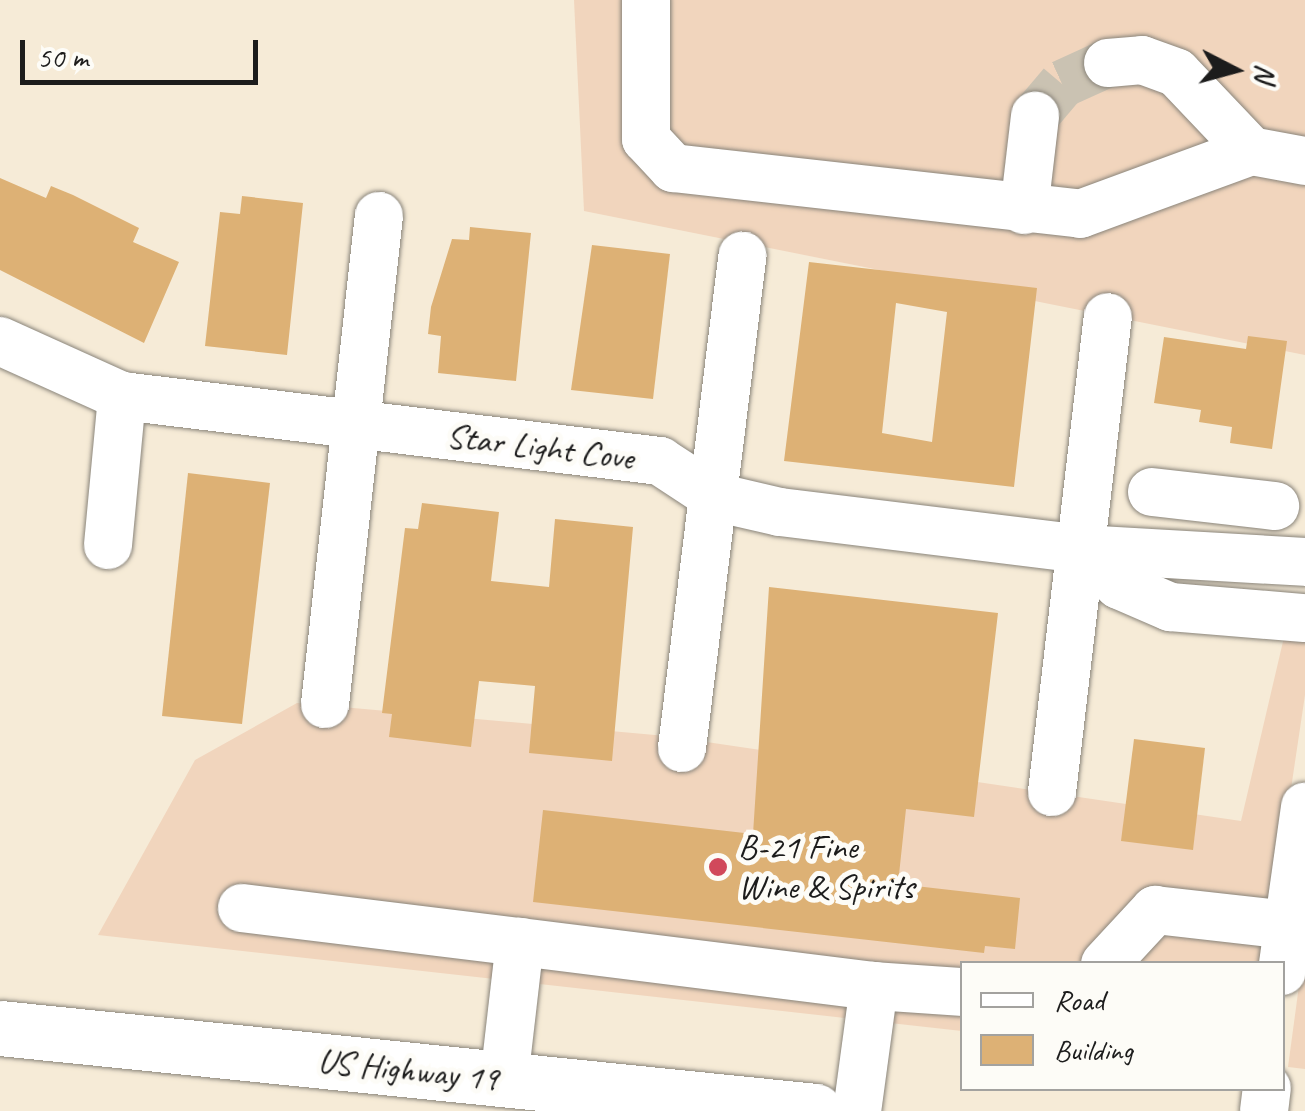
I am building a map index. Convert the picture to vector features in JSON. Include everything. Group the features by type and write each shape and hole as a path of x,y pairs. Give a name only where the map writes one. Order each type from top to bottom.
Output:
{"highway":[{"name":"US Highway 19","path":"0,1028 816,1111"}],"street":[{"path":"646,0 646,139 673,168 1080,214 1251,151 1305,162"},
{"path":"1108,63 1142,60 1177,73 1251,151"},
{"path":"1024,210 1035,116"},
{"path":"325,704 379,216"},
{"path":"682,748 742,256"},
{"path":"1052,792 1108,317"},
{"name":"Star Light Cove","path":"0,341 122,396 660,461 715,497 1080,549 1305,562"},
{"path":"108,545 122,396"},
{"path":"1152,492 1276,506"},
{"path":"1224,556 1229,500"},
{"path":"1080,549 1118,585 1170,608 1305,618"},
{"path":"1283,961 1305,807"},
{"path":"242,908 874,986 960,992"},
{"path":"1108,961 1154,910 1289,924"},
{"path":"504,1080 520,942"},
{"path":"857,1111 874,986"}],"shaded area":[{"path":"574,0 1305,0 1305,355 584,211"},
{"path":"1285,633 1305,635 1305,695 1265,961 960,961 960,1031 98,935 195,760 297,703 666,736 1241,821"},
{"path":"1305,941 1305,1069 1288,1067"}],"building":[{"path":"0,178 46,198 51,186 73,195 139,228 133,242 179,262 144,343 0,270"},
{"path":"242,196 303,203 287,355 205,346 220,212 240,214"},
{"path":"470,227 531,233 516,381 438,373 441,336 428,334 431,307 452,239 469,240"},
{"path":"592,245 670,254 653,399 571,390"},
{"path":"809,262 1037,288 1014,487 784,461","holes":["896,303 947,312 932,442 882,433"]},
{"path":"1248,336 1287,341 1272,449 1230,443 1232,427 1199,422 1201,410 1154,403 1164,337 1246,349"},
{"path":"188,473 270,483 242,724 162,716"},
{"path":"422,503 499,512 491,581 549,587 555,519 633,527 612,761 529,753 535,686 479,681 471,747 389,737 392,714 382,713 405,528 418,529"},
{"path":"769,587 998,613 974,817 906,809 898,884 1020,898 1015,949 985,946 984,953 533,902 543,810 753,834"},
{"path":"1134,739 1205,748 1193,850 1121,841"}],"tunnel":[{"path":"1035,116 1062,84 1108,63"}],"place":[{"name":"B-21 Fine Wine & Spirits","path":"718,867"}]}
